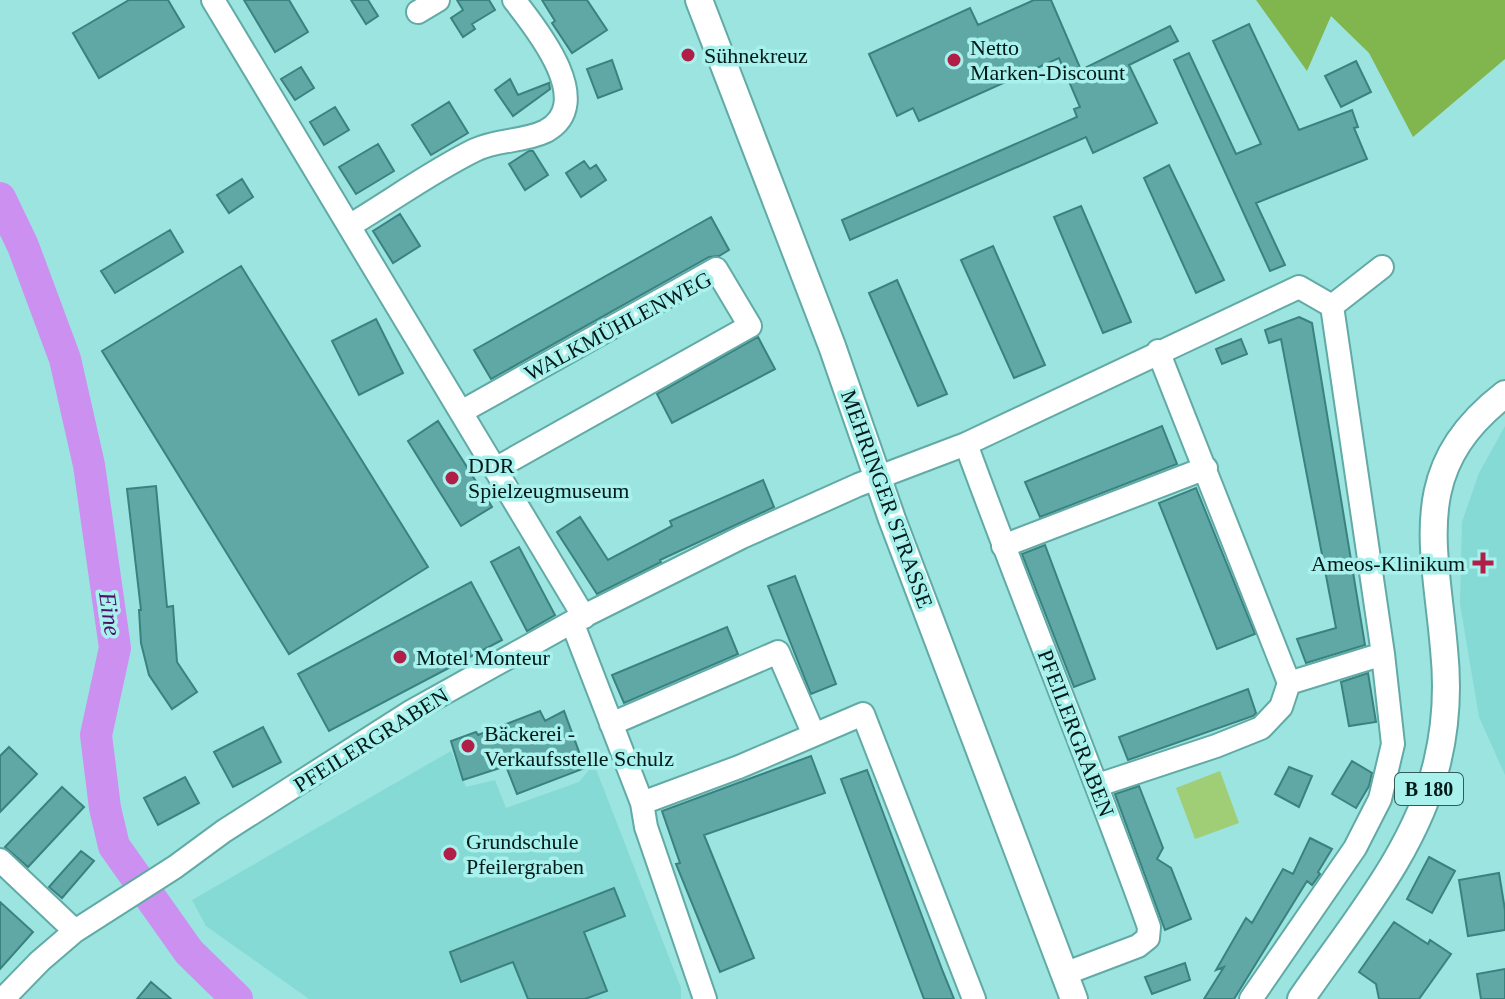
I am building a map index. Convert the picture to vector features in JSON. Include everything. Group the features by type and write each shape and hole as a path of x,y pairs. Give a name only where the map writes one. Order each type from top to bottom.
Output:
{"main road":[{"name":"MEHRINGER STRASSE","path":"699,0 832,346 878,478 1074,999"},
{"name":"B 180","path":"1301,999 1393,864 1417,820 1432,781 1443,727 1446,691 1432,544 1434,505 1448,460 1457,445 1481,414 1505,394"}],"street":[{"path":"213,0 495,469 578,620 611,724 642,803 646,827 705,999"},
{"path":"418,12 438,0"},
{"path":"349,226 475,150 498,141 531,137 549,130 562,113 567,92 562,71 514,0"},
{"path":"1251,999 1355,848 1380,799 1389,772 1393,744 1383,654 1332,306 1382,267"},
{"name":"WALKMÜHLENWEG","path":"461,412 716,269 750,326 495,469"},
{"name":"PFEILERGRABEN","path":"3,999 75,931 175,867 224,831 412,711 578,620 742,537 966,444 1299,287 1332,306"},
{"path":"1098,785 1261,728 1281,707 1289,683 1158,351"},
{"name":"PFEILERGRABEN","path":"966,444 1098,785 1149,927 1148,938 1138,946 1064,974"},
{"path":"1003,546 1206,468"},
{"path":"611,724 778,652 814,735"},
{"path":"1289,683 1383,654"},
{"path":"642,803 863,714 974,999"},
{"path":"0,860 75,931"}],"shaded area":[{"name":"Ameos-Klinikum","path":"1505,426 1505,775 1479,717 1460,604 1462,522 1479,473"},
{"name":"Grundschule Pfeilergraben","path":"451,751 466,787 495,780 506,808 579,782 594,764 681,988 681,999 309,999 206,926 192,900"}],"green space":[{"path":"1256,0 1505,0 1505,59 1413,137 1369,53 1331,16 1307,71"},
{"path":"1220,771 1239,823 1195,839 1176,788"}],"building":[{"path":"129,0 168,0 184,27 99,78 73,33"},
{"path":"244,0 289,0 308,32 275,52"},
{"path":"351,0 368,0 378,16 366,24"},
{"path":"457,0 489,0 495,10 472,24 475,29 463,37 451,18 463,10"},
{"path":"542,0 587,0 607,30 572,53 552,23 555,21"},
{"path":"1034,0 1051,0 1081,70 1170,26 1178,41 1129,65 1157,123 1093,153 1086,137 850,240 842,220 1077,117 1074,109 1080,107 1059,58 919,121 913,108 897,116 869,54 970,8 978,25"},
{"path":"1249,24 1299,130 1352,110 1358,127 1354,128 1367,159 1256,203 1285,265 1270,271 1174,60 1189,53 1236,154 1261,144 1213,41"},
{"path":"612,60 622,89 598,98 587,69"},
{"path":"1356,61 1371,92 1341,107 1325,76"},
{"path":"301,67 314,88 295,100 281,79"},
{"path":"510,79 518,95 549,83 550,89 513,116 495,90"},
{"path":"449,102 468,133 431,155 412,125"},
{"path":"335,107 349,130 324,145 310,122"},
{"path":"378,144 394,171 356,194 339,167"},
{"path":"533,151 548,175 525,190 509,164"},
{"path":"584,161 590,169 596,165 606,180 581,197 566,173"},
{"path":"1169,165 1224,280 1196,293 1144,178"},
{"path":"242,179 253,197 229,213 217,195"},
{"path":"1081,206 1131,322 1103,333 1054,217"},
{"path":"400,214 420,246 393,263 373,231"},
{"path":"711,217 729,250 709,257 491,379 474,350"},
{"path":"170,230 183,252 115,293 101,271"},
{"path":"993,246 1045,365 1014,378 961,260"},
{"path":"241,266 428,567 289,654 102,351"},
{"path":"897,280 947,394 918,406 869,293"},
{"path":"1299,317 1312,323 1365,645 1306,663 1297,639 1336,628 1281,339 1269,343 1265,330"},
{"path":"376,319 403,373 359,395 332,341"},
{"path":"758,337 775,369 672,423 657,394"},
{"path":"1241,339 1247,354 1222,364 1216,349"},
{"path":"438,421 492,507 461,526 408,441"},
{"path":"1162,426 1177,464 1040,517 1025,482"},
{"path":"763,480 774,507 660,560 597,594 557,532 580,517 608,560 672,526 670,521"},
{"path":"156,486 167,607 173,606 177,662 197,692 172,709 149,675 141,643 141,610 127,489"},
{"path":"1196,488 1255,634 1217,649 1159,503"},
{"path":"1045,545 1095,679 1074,687 1022,554"},
{"path":"519,547 555,615 527,631 491,562"},
{"path":"795,576 836,684 811,694 768,586"},
{"name":"Motel Monteur","path":"471,582 502,640 329,731 298,674"},
{"path":"727,627 738,654 624,703 612,675"},
{"path":"1368,673 1376,722 1349,726 1341,682"},
{"path":"1248,689 1256,713 1253,716 1128,760 1119,737"},
{"path":"540,711 545,721 564,711 585,768 517,794 506,766 463,780 451,741 476,732 478,735"},
{"path":"263,727 281,762 233,787 214,752"},
{"path":"9,747 37,774 0,812 0,756"},
{"path":"811,756 825,793 704,835 754,958 720,972 676,864 680,863 662,811"},
{"path":"1352,761 1372,773 1369,786 1356,808 1332,794"},
{"path":"1289,767 1312,776 1299,807 1275,794"},
{"path":"867,770 954,999 924,999 841,779"},
{"path":"185,777 199,803 158,825 144,798"},
{"path":"1139,786 1163,848 1157,859 1171,868 1191,919 1165,930 1115,794"},
{"path":"62,787 84,807 28,867 5,847"},
{"path":"1310,838 1332,849 1318,872 1320,874 1312,885 1307,881 1234,999 1204,999 1224,967 1216,970 1246,918 1252,923 1283,869 1293,874"},
{"path":"81,851 94,861 62,898 49,887"},
{"path":"1429,857 1455,871 1432,913 1407,899"},
{"path":"1499,873 1505,930 1468,936 1459,880"},
{"name":"Grundschule Pfeilergraben","path":"614,888 625,916 584,932 607,991 585,999 528,999 513,962 461,982 450,952"},
{"path":"0,902 33,932 0,969"},
{"path":"1394,922 1428,944 1430,940 1451,954 1419,999 1379,999 1376,984 1359,972"},
{"path":"1185,963 1190,980 1152,994 1145,977"},
{"path":"1505,969 1505,999 1481,999 1477,974"},
{"path":"151,982 171,999 137,999"}],"waterway":[{"name":"Eine","path":"0,198 23,246 65,359 89,465 115,648 96,735 105,808 114,846 189,952 237,999"}],"place":[{"name":"Sühnekreuz","path":"688,55"},
{"name":"Netto Marken-Discount","path":"954,60"},
{"name":"DDR Spielzeugmuseum","path":"452,478"},
{"name":"Ameos-Klinikum","path":"1483,563"},
{"name":"Motel Monteur","path":"400,657"},
{"name":"Bäckerei - Verkaufsstelle Schulz","path":"468,746"},
{"name":"Grundschule Pfeilergraben","path":"450,854"}]}
